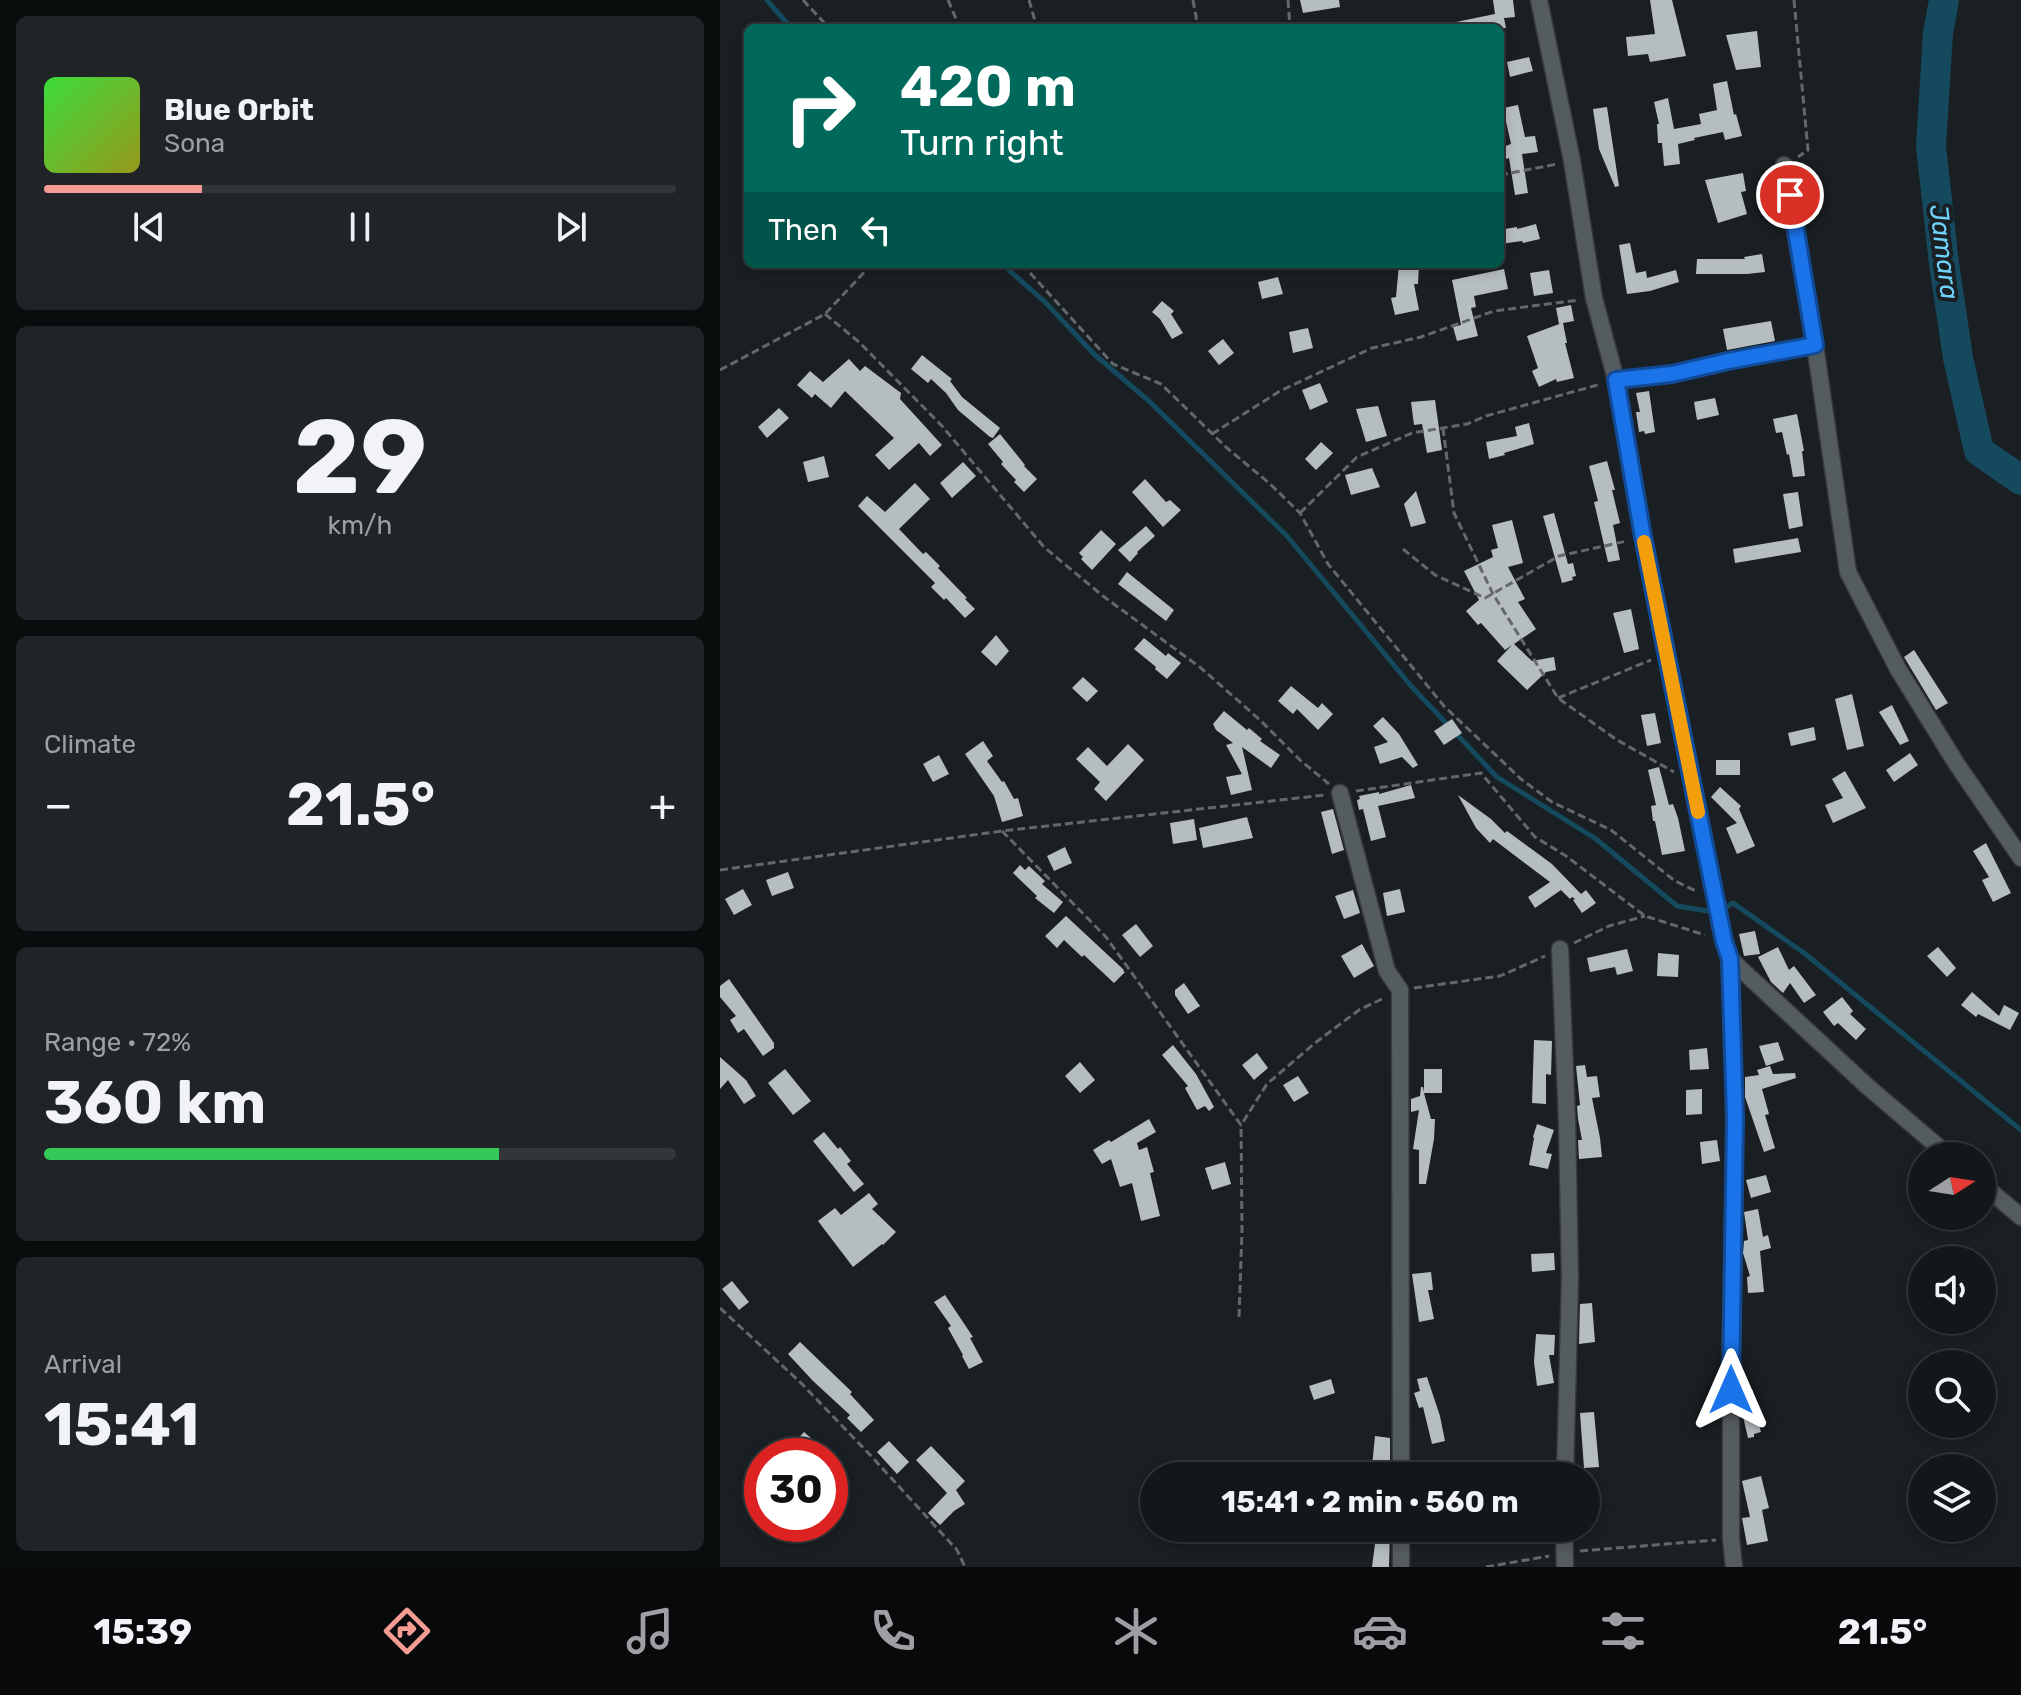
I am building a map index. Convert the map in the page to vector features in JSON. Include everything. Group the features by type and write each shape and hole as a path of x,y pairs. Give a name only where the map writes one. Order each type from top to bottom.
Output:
{"street":[{"path":"1539,0 1572,161 1594,298 1616,380 1666,654 1730,959 1735,1118 1731,1331 1731,1538 1734,1567"},
{"path":"1784,165 1815,345 1848,572 1898,669 1956,763 2021,858"},
{"path":"1616,380 1672,374 1815,345"},
{"path":"1340,793 1387,971 1400,990 1401,1462"},
{"path":"1560,949 1570,1278 1565,1462"},
{"path":"1730,959 1867,1086 1933,1142"},
{"path":"1996,1196 2021,1217"},
{"path":"1401,1542 1401,1567"}],"path":[{"path":"803,0 825,24"},
{"path":"948,0 958,24"},
{"path":"1029,0 1036,24"},
{"path":"1193,0 1197,24"},
{"path":"1288,0 1290,24"},
{"path":"1784,165 1808,150 1794,0"},
{"path":"1504,174 1572,161"},
{"path":"720,370 825,314 868,268"},
{"path":"1026,268 1113,364 1161,384 1300,513 1328,564 1444,706 1521,779 1552,802 1611,830 1675,881 1716,901"},
{"path":"1212,434 1280,391 1372,348 1421,337 1494,311 1594,298"},
{"path":"825,314 859,342 942,426 1044,547 1103,596 1201,668 1340,793"},
{"path":"1300,513 1357,457 1412,433 1467,424 1616,380"},
{"path":"1443,428 1454,513 1493,594 1558,698 1617,740 1692,782"},
{"path":"1403,549 1435,575 1485,598 1559,556 1643,537"},
{"path":"1558,698 1666,654"},
{"path":"720,870 1002,831 1340,793 1481,773 1535,837 1566,856 1645,916 1724,941"},
{"path":"1002,831 1106,937 1241,1125"},
{"path":"1239,1317 1241,1125 1267,1084 1359,1010 1400,990 1500,976 1609,926 1645,916"},
{"path":"720,1308 801,1383 872,1457 957,1550 965,1567"},
{"path":"1486,1567 1731,1538"}],"building":[{"path":"1300,0 1339,0 1340,7 1303,13"},
{"path":"1493,0 1513,0 1515,17 1504,18 1506,28 1504,24 1456,24 1456,22 1495,14"},
{"path":"1650,0 1672,0 1686,56 1650,62 1648,54 1628,56 1626,37 1655,34"},
{"path":"1757,31 1761,67 1736,70 1726,35"},
{"path":"1529,57 1533,71 1510,77 1507,62"},
{"path":"1727,81 1742,136 1725,140 1723,132 1678,144 1680,164 1664,166 1654,102 1668,98 1674,129 1701,124 1699,114 1717,110 1713,84"},
{"path":"1518,105 1525,137 1535,136 1538,152 1522,154 1528,193 1515,195 1509,158 1504,160 1504,147 1511,144 1504,108"},
{"path":"1607,107 1619,186 1615,187 1599,149 1593,109"},
{"path":"1743,173 1746,191 1741,192 1747,214 1718,223 1705,180"},
{"path":"1536,224 1540,239 1504,243 1505,229"},
{"path":"1630,243 1636,273 1646,271 1647,278 1676,270 1679,282 1627,294 1619,245"},
{"path":"1762,254 1765,272 1696,274 1697,259 1745,259"},
{"path":"1399,268 1419,268 1418,284 1414,284 1419,310 1395,315 1391,298 1396,297"},
{"path":"1504,269 1508,289 1474,296 1476,307 1471,308 1478,336 1457,341 1453,327 1461,325 1452,280"},
{"path":"1549,270 1553,293 1534,296 1530,273"},
{"path":"1278,277 1283,294 1262,299 1258,282"},
{"path":"1162,301 1174,311 1171,314 1183,333 1172,339 1152,312"},
{"path":"1571,305 1574,321 1563,323 1574,378 1557,382 1556,379 1539,387 1532,371 1538,368 1527,336 1562,323 1559,324 1556,308"},
{"path":"1771,321 1775,341 1727,350 1723,329"},
{"path":"1308,328 1313,348 1293,353 1289,332"},
{"path":"1223,339 1234,353 1219,365 1208,351"},
{"path":"922,355 952,379 950,381 962,397 1000,428 993,438 958,410 931,379 928,383 911,369"},
{"path":"849,359 860,371 865,366 901,393 900,399 942,445 930,456 919,443 889,470 875,455 894,438 845,391 831,408 815,394 812,398 797,385 810,371 823,382"},
{"path":"1320,383 1328,402 1310,410 1302,390"},
{"path":"1649,391 1655,432 1645,434 1644,431 1639,432 1636,412 1640,412 1636,393"},
{"path":"1715,398 1719,415 1697,420 1694,402"},
{"path":"1435,400 1442,450 1427,453 1422,424 1414,425 1411,402"},
{"path":"1378,406 1387,436 1366,442 1356,409"},
{"path":"779,408 789,418 767,438 758,427"},
{"path":"1797,414 1805,476 1793,477 1782,432 1776,433 1773,419"},
{"path":"1529,423 1534,444 1489,459 1486,442 1517,436 1515,427"},
{"path":"1000,434 1037,479 1024,492 988,444"},
{"path":"1321,442 1333,453 1316,470 1305,459"},
{"path":"824,456 829,477 808,482 803,462"},
{"path":"1607,461 1620,523 1613,525 1620,560 1608,562 1589,466"},
{"path":"963,462 976,476 952,498 940,483"},
{"path":"1372,468 1380,487 1351,495 1345,475"},
{"path":"1145,479 1166,502 1170,500 1181,510 1163,527 1132,492"},
{"path":"915,483 930,499 899,529 923,554 926,552 940,566 938,568 967,598 975,609 965,618 931,587 935,583 858,506 867,496 885,512"},
{"path":"1416,491 1426,523 1411,527 1404,504"},
{"path":"1798,492 1803,526 1789,529 1783,494"},
{"path":"1554,513 1568,564 1573,563 1576,576 1562,583 1543,516"},
{"path":"1512,520 1523,563 1508,567 1525,599 1518,602 1536,629 1514,644 1532,661 1554,657 1556,670 1546,672 1527,690 1497,661 1512,645 1505,650 1466,611 1479,600 1464,571 1493,557 1491,550 1498,548 1492,525"},
{"path":"1146,526 1155,536 1130,562 1118,550"},
{"path":"1101,530 1116,544 1092,570 1079,553"},
{"path":"1798,538 1801,552 1735,563 1733,549"},
{"path":"1127,572 1174,610 1166,621 1118,584"},
{"path":"1631,609 1639,649 1624,653 1613,613"},
{"path":"996,635 1009,651 996,666 981,652"},
{"path":"1144,638 1166,656 1168,653 1181,663 1167,679 1134,649"},
{"path":"1914,650 1948,703 1936,710 1904,657"},
{"path":"1083,677 1098,691 1087,702 1072,688"},
{"path":"1291,686 1318,708 1322,703 1333,714 1318,730 1297,709 1293,714 1278,701"},
{"path":"1852,694 1864,746 1847,750 1835,699"},
{"path":"1892,705 1909,741 1900,745 1879,712"},
{"path":"1224,711 1280,755 1271,768 1242,747 1252,790 1231,795 1226,777 1242,774 1226,745 1233,743 1213,724"},
{"path":"1655,713 1661,743 1647,746 1641,715"},
{"path":"1383,717 1399,734 1418,765 1413,768 1402,757 1380,764 1374,747 1388,742 1373,726"},
{"path":"1452,719 1462,733 1444,745 1434,731"},
{"path":"1814,727 1816,740 1791,746 1788,733"},
{"path":"983,741 993,756 987,761 1014,799 1018,798 1023,816 1002,822 994,796 965,754"},
{"path":"1128,744 1144,760 1106,801 1094,789 1100,782 1076,759 1088,747 1107,766"},
{"path":"1910,753 1918,765 1894,782 1886,770"},
{"path":"939,755 949,774 933,782 923,764"},
{"path":"1716,760 1740,760 1740,775 1716,775"},
{"path":"1659,767 1669,805 1673,804 1678,818 1685,851 1662,855 1653,821 1651,806 1656,805 1648,770"},
{"path":"1845,771 1866,808 1833,823 1825,805 1843,798 1832,779"},
{"path":"1411,785 1415,798 1378,806 1386,837 1371,841 1363,809 1359,810 1359,796"},
{"path":"1720,787 1741,806 1739,809 1755,846 1737,854 1726,828 1737,823 1711,797"},
{"path":"1458,795 1505,833 1507,831 1552,864 1581,894 1586,890 1596,903 1582,913 1575,899 1570,899 1561,890 1535,908 1528,897 1550,882 1493,839 1490,843 1476,828"},
{"path":"1333,809 1344,850 1332,854 1321,812"},
{"path":"1247,817 1253,838 1203,848 1199,828"},
{"path":"1194,819 1197,840 1173,844 1170,823"},
{"path":"1986,843 2011,893 1993,902 1982,880 1989,877 1973,851"},
{"path":"1065,847 1072,863 1054,871 1047,856"},
{"path":"1020,865 1025,870 1029,866 1045,881 1042,884 1063,902 1054,913 1035,898 1037,896 1013,873"},
{"path":"788,872 794,888 772,896 766,880"},
{"path":"743,889 752,905 734,915 725,899"},
{"path":"1400,889 1405,912 1387,916 1383,893"},
{"path":"1353,890 1360,913 1344,919 1335,896"},
{"path":"1066,916 1124,970 1114,983 1064,940 1057,948 1045,936"},
{"path":"1136,924 1153,946 1140,957 1122,935"},
{"path":"1755,931 1760,954 1744,956 1739,934"},
{"path":"1362,944 1374,966 1354,978 1341,956"},
{"path":"1778,947 1789,970 1794,966 1816,995 1804,1003 1790,983 1783,993 1771,982 1758,957"},
{"path":"1938,947 1956,968 1947,977 1927,956"},
{"path":"1627,949 1633,971 1617,975 1615,967 1590,972 1587,958"},
{"path":"1658,953 1679,955 1678,977 1657,976"},
{"path":"729,979 774,1043 774,1048 763,1056 744,1029 738,1033 730,1020 736,1016 720,997 720,986"},
{"path":"1184,983 1200,1006 1188,1014 1175,995 1175,990"},
{"path":"1972,992 1999,1016 2004,1005 2019,1013 2010,1030 1978,1014 1976,1017 1961,1005"},
{"path":"1842,997 1853,1011 1850,1014 1866,1029 1856,1040 1838,1023 1834,1026 1823,1012"},
{"path":"1534,1040 1552,1041 1551,1075 1546,1074 1546,1104 1532,1103"},
{"path":"1778,1042 1784,1060 1766,1066 1759,1046"},
{"path":"1173,1045 1196,1074 1214,1107 1209,1111 1205,1106 1197,1110 1185,1088 1188,1086 1162,1055"},
{"path":"1707,1048 1709,1069 1690,1070 1689,1050"},
{"path":"1257,1053 1268,1068 1254,1080 1242,1065"},
{"path":"720,1057 746,1080 756,1096 744,1104 728,1080 720,1089"},
{"path":"1080,1062 1095,1080 1080,1093 1065,1076"},
{"path":"1585,1065 1587,1077 1597,1076 1600,1097 1592,1098 1602,1157 1579,1159 1578,1140 1582,1140 1576,1066"},
{"path":"1770,1066 1773,1074 1795,1073 1796,1078 1762,1089 1769,1114 1765,1115 1775,1148 1764,1152 1745,1097 1745,1077 1759,1075 1757,1070"},
{"path":"785,1069 811,1101 793,1115 768,1083"},
{"path":"1424,1069 1442,1069 1442,1093 1424,1093 1431,1119 1435,1119 1434,1139 1426,1184 1419,1184 1419,1150 1413,1149 1419,1110 1411,1112 1411,1099 1420,1096 1421,1087 1424,1092"},
{"path":"1298,1076 1309,1093 1294,1102 1283,1085"},
{"path":"1702,1089 1702,1114 1686,1115 1686,1090"},
{"path":"1149,1119 1156,1132 1137,1143 1139,1150 1147,1147 1160,1216 1141,1221 1132,1183 1120,1187 1111,1159 1102,1164 1093,1150"},
{"path":"1537,1124 1554,1130 1546,1153 1552,1154 1548,1169 1529,1165"},
{"path":"824,1132 851,1161 847,1164 864,1184 854,1192 813,1141"},
{"path":"1717,1140 1720,1161 1702,1164 1700,1142"},
{"path":"1225,1162 1231,1184 1212,1190 1205,1168"},
{"path":"1766,1175 1771,1192 1751,1198 1746,1180"},
{"path":"869,1193 878,1204 872,1209 896,1232 853,1267 818,1221 835,1208 841,1215"},
{"path":"1758,1209 1763,1237 1768,1235 1771,1248 1760,1251 1764,1292 1748,1293 1747,1277 1750,1276 1743,1253 1744,1241 1748,1240 1744,1212"},
{"path":"1554,1253 1555,1270 1532,1272 1531,1254"},
{"path":"1431,1272 1433,1290 1428,1290 1434,1319 1419,1322 1412,1274"},
{"path":"732,1281 749,1302 739,1310 722,1289"},
{"path":"945,1295 973,1337 970,1338 983,1362 969,1369 948,1328 951,1326 934,1302"},
{"path":"1592,1303 1595,1342 1579,1344 1580,1304"},
{"path":"1536,1334 1555,1335 1554,1355 1549,1355 1554,1383 1537,1386 1534,1362"},
{"path":"800,1342 852,1392 850,1394 874,1420 861,1432 847,1418 850,1415 788,1354"},
{"path":"1427,1377 1445,1441 1432,1444 1423,1407 1419,1408 1414,1393 1420,1391 1417,1379"},
{"path":"1331,1379 1335,1393 1314,1400 1309,1386"},
{"path":"1742,1390 1753,1390 1753,1416 1756,1415 1761,1432 1754,1434 1754,1437 1748,1438 1742,1412"},
{"path":"1594,1412 1599,1462 1584,1462 1580,1413"},
{"path":"1375,1436 1390,1438 1390,1462 1372,1462"},
{"path":"889,1441 909,1462 897,1474 877,1452"},
{"path":"931,1446 965,1481 956,1490 965,1504 940,1525 928,1513 947,1493 916,1460"},
{"path":"1761,1476 1769,1508 1762,1510 1768,1541 1747,1545 1742,1518 1750,1517 1742,1481"},
{"path":"1375,1542 1390,1542 1389,1567 1372,1567"}],"waterway":[{"path":"767,0 788,24"},
{"name":"Jamara","path":"1944,0 1938,33 1931,146 1958,358 1979,451 2021,480"},
{"path":"1007,268 1287,536 1412,687 1497,777 1596,839 1677,906 1714,912"},
{"path":"1723,909 1733,903 1804,953 2021,1130"}],"slow traffic":[{"path":"1644,542 1698,812"}],"route":[{"path":"1731,1390 1735,1118 1730,959 1643,537 1616,380 1672,374 1815,345 1790,195"}]}
